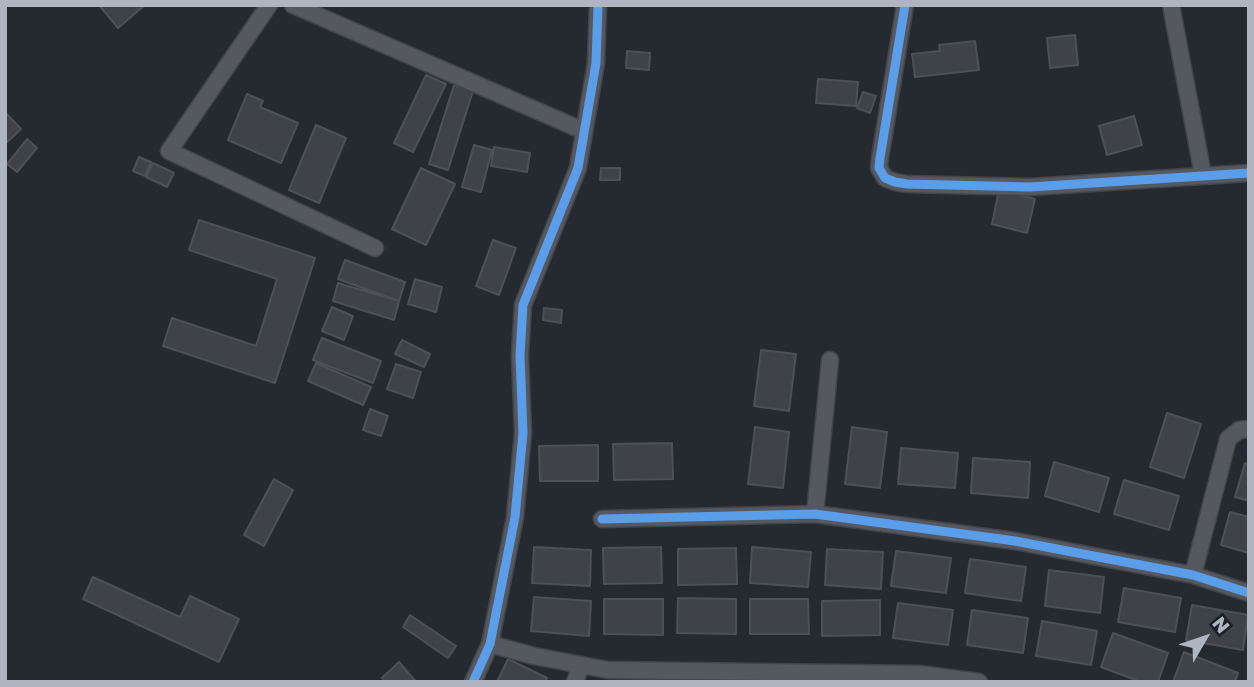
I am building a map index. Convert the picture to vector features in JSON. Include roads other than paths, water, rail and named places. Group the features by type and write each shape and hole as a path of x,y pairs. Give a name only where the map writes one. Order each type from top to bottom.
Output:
{"street":[{"path":"269,5 169,151 374,248"},
{"path":"293,5 584,131"},
{"path":"472,682 490,644 515,517 523,433 520,355 523,305 578,168 596,63 598,5"},
{"path":"905,5 880,158 879,168 885,178 907,184 1030,187 1249,173"},
{"path":"1171,5 1203,175"},
{"path":"815,514 830,360"},
{"path":"1193,575 1228,439 1239,430 1249,429"},
{"path":"602,519 815,514 1015,541 1193,575 1249,593"},
{"path":"490,644 534,656 608,670 919,674 979,682"},
{"path":"575,682 581,665"}]}
